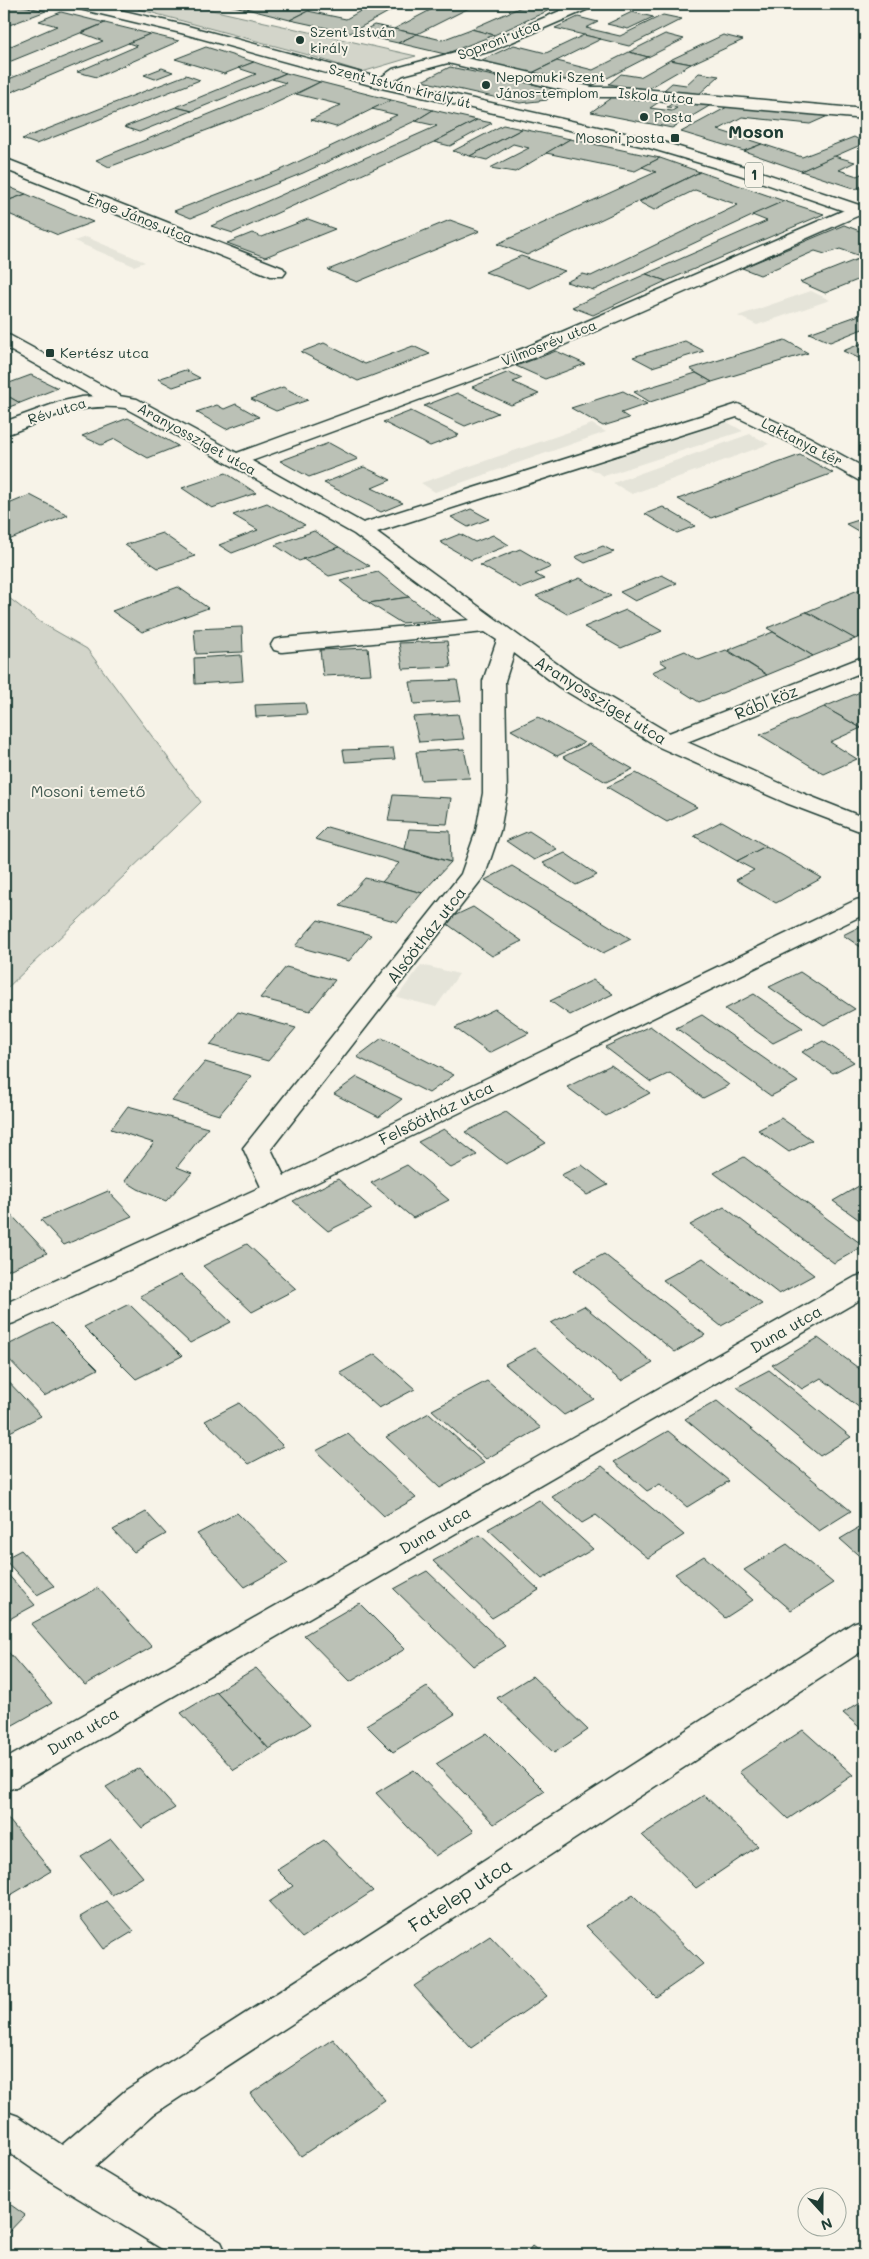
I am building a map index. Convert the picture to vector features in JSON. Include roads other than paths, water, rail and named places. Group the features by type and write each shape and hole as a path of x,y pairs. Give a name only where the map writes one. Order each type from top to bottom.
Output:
{"street":[{"name":"Szent István király út","path":"76,4 184,29 381,83 650,143 746,172 861,212"},
{"name":"Soproni utca","path":"381,83 398,72 486,48 588,4"},
{"name":"Iskola utca","path":"449,59 592,92 620,92 865,114"},
{"name":"Enge János utca","path":"4,163 277,272"},
{"name":"Vilmosrév utca","path":"236,460 534,351 861,212"},
{"name":"Aranyossziget utca","path":"4,340 112,399 130,403 361,530 567,682 667,742 794,798 865,826"},
{"name":"Rév utca","path":"4,429 63,406 89,400 112,399"},
{"name":"Laktanya tér","path":"361,530 738,410 802,441 865,476"},
{"path":"282,646 499,632"},
{"name":"Alsóötház utca","path":"277,1191 257,1148 473,875 488,831 495,793 493,740 494,681 499,632"},
{"name":"Rábl köz","path":"667,742 865,662"},
{"name":"Felsőötház utca","path":"4,1316 277,1191 865,905"},
{"name":"Duna utca","path":"4,1777 865,1284"},
{"name":"Fatelep utca","path":"64,2168 140,2102 865,1632"},
{"path":"4,2128 64,2168 207,2255"}],"place":[{"name":"Szent István király","path":"300,40"},
{"name":"Nepomuki Szent János-templom","path":"486,85"},
{"name":"Posta","path":"644,117"},
{"name":"Mosoni posta","path":"675,138"},
{"name":"Kertész utca","path":"50,353"}],"district":[{"name":"Moson","path":"756,132"}],"park label":[{"name":"Mosoni temető","path":"88,791"}]}
